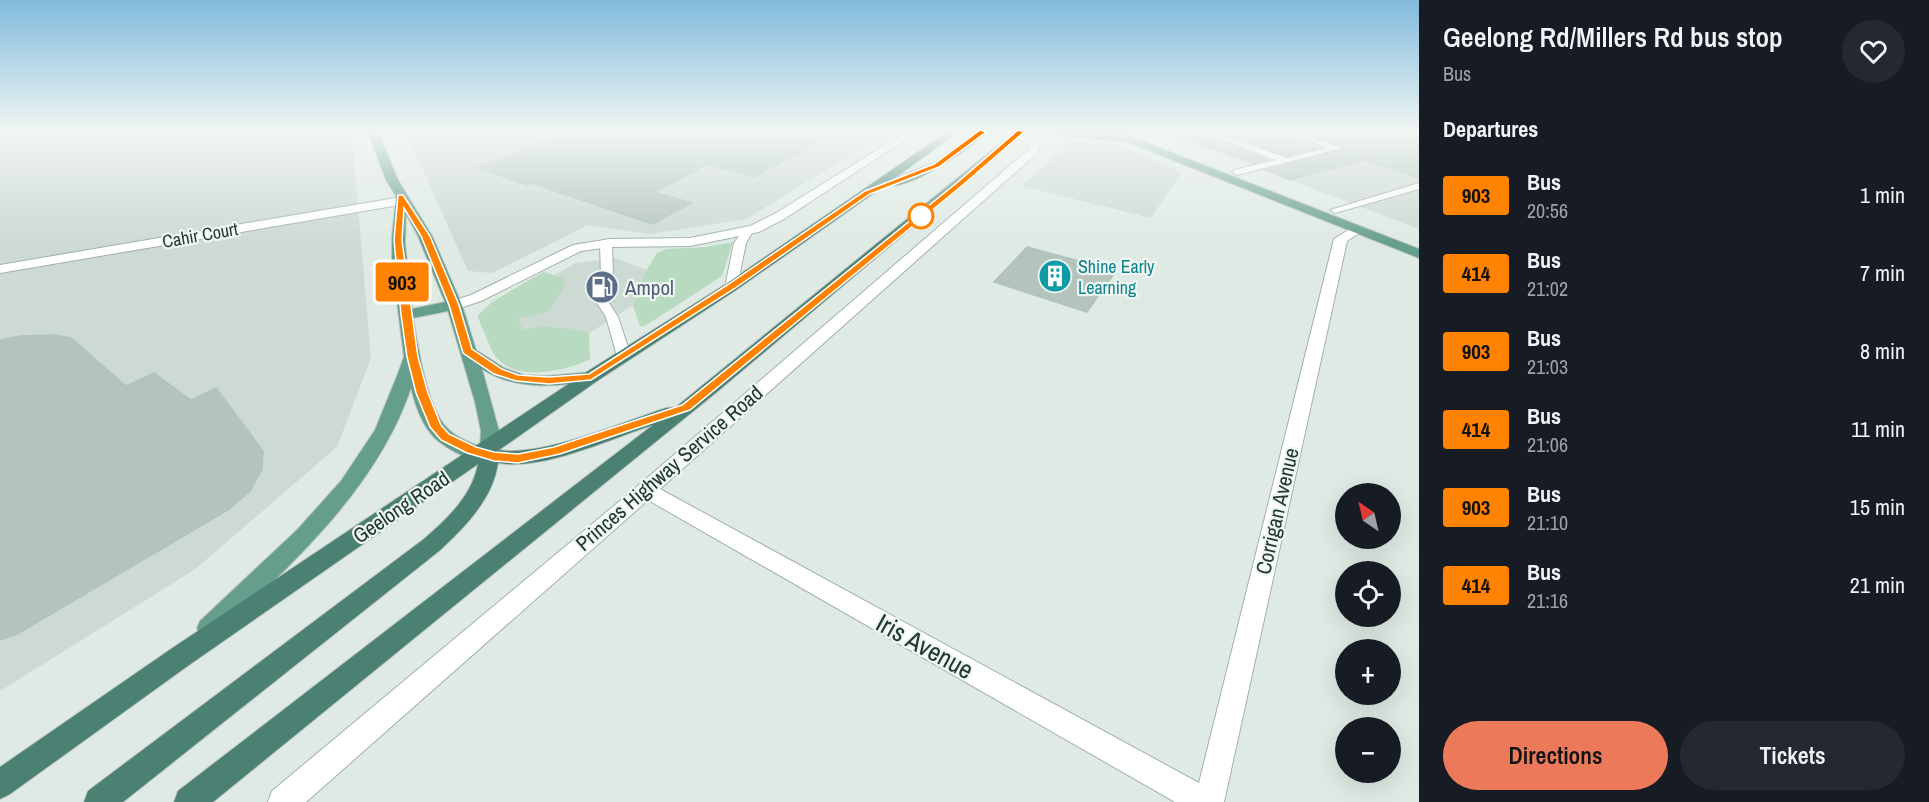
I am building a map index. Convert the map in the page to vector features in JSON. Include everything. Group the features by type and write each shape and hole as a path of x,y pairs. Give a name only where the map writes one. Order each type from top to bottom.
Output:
{"highway":[{"name":"Geelong Road","path":"0,784 180,657 487,452 591,377 730,287 901,169"},
{"path":"868,193 927,169"},
{"path":"189,802 686,408 977,169"},
{"path":"99,802 401,570 447,531 470,506 481,488 488,471 487,452 512,459 543,455 686,408"}],"main road":[{"path":"388,169 401,199 425,236 454,305 484,402 490,431 487,452 458,444 438,430 429,415 412,357 406,315 398,240 401,199"},
{"path":"1214,169 1419,254"},
{"path":"1230,169 1419,242"},
{"path":"406,315 454,305"},
{"path":"467,351 498,372 516,378 549,380 591,377"},
{"path":"180,657 302,539 355,477 388,423 412,357"}],"street":[{"path":"454,305 476,298 567,252 606,243 690,242 748,231 773,220 853,169"},
{"name":"Princes Highway Service Road","path":"283,802 646,490 1012,169"},
{"name":"Cahir Court","path":"0,269 401,199"},
{"name":"Corrigan Avenue","path":"1209,802 1341,239 1358,230"},
{"name":"Iris Avenue","path":"646,490 1204,802"}],"lane":[{"path":"1237,172 1247,169"},
{"path":"1335,210 1419,186"},
{"path":"730,287 741,239 748,231"},
{"path":"606,243 603,303 612,317 624,356"}],"shaded area":[{"path":"0,169 355,169 371,358 337,447 194,570 0,691"},
{"path":"423,169 827,169 746,219 650,234 588,225 492,273 468,271"},
{"path":"1040,169 1176,169 1182,172 1151,218 1022,186"},
{"path":"1262,169 1419,169 1419,229"},
{"path":"616,258 672,280 557,354 490,312 576,263"}],"green space":[{"path":"733,242 722,276 645,326 640,326 633,305 646,271 657,253 666,249 706,247"},
{"path":"543,272 563,278 565,286 549,311 518,319 523,330 545,326 589,332 590,359 556,370 529,372 517,370 495,356 478,315 492,302"}],"building":[{"path":"481,169 698,169 654,192 692,203 652,224 531,183 527,185"},
{"path":"727,169 768,169 754,177"},
{"path":"1269,169 1329,169 1290,180 1267,170"},
{"path":"1393,169 1419,169 1419,178"},
{"name":"Shine Early Learning","path":"1027,247 1116,271 1087,312 994,282"},
{"path":"54,335 71,338 126,386 154,373 191,400 216,388 263,451 262,470 250,491 228,510 17,634 0,640 0,340 20,336"}],"bus line":[{"name":"903","path":"928,169 868,193 730,287 591,377 549,380 529,380 505,375 467,351 454,305 425,236 401,197 399,263 412,357 429,415 438,430 458,444 481,454 518,459 543,455 686,408 977,169"}],"place":[{"name":"Shine Early Learning","path":"1055,276"},
{"name":"Ampol","path":"602,287"}]}
